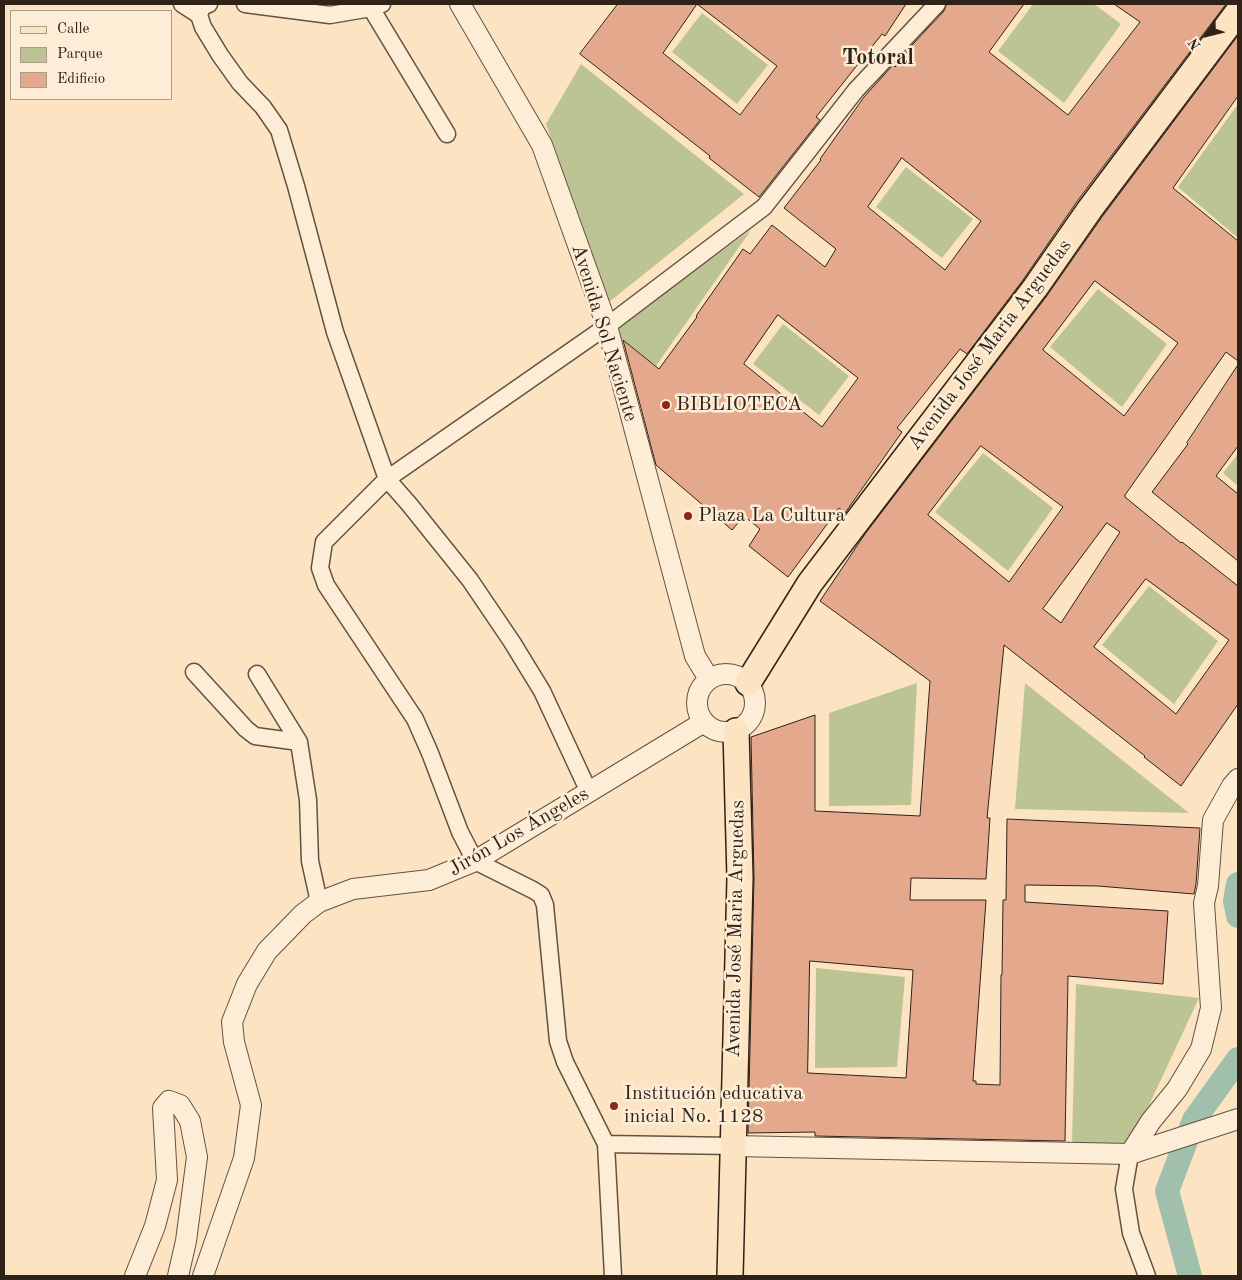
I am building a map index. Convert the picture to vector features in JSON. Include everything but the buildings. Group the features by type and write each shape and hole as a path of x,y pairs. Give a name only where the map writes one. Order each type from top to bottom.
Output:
{"main road":[{"name":"Avenida José Maria Arguedas","path":"748,683 810,583 1029,296 1096,201 1238,12"},
{"name":"Avenida José Maria Arguedas","path":"730,1276 740,878 736,731"}],"street":[{"path":"182,4 204,9 203,27 220,55 240,83 263,107 279,130 335,332 386,479 409,504 470,580 512,642 542,691 589,792"},
{"path":"245,4 330,15 376,6 447,134"},
{"name":"Avenida Sol Naciente","path":"460,4 542,145 607,326 695,656 709,678"},
{"path":"613,1276 606,1144 565,1062 558,1041 545,905 541,896 475,861 460,832 430,753 414,719 326,585 320,568 324,542 386,479 607,326 764,207 856,90 937,4"},
{"path":"194,672 246,729 255,736 299,742"},
{"path":"257,674 299,742 308,800 310,861 319,902"},
{"path":"717,674 734,674 748,683 754,691 756,701 751,719 744,726 736,731 719,732 704,722 699,714 698,695 702,686 709,678 717,674"},
{"name":"Jirón Los Ángeles","path":"202,1276 244,1158 250,1105 234,1042 232,1022 247,984 267,951 303,914 319,902 353,889 429,880 475,861 704,722"},
{"path":"1147,1276 1131,1232 1124,1189 1135,1152 1151,1121 1177,1089 1202,1049 1211,1008 1204,903 1208,886 1213,820 1238,779"},
{"path":"135,1276 155,1226 167,1180 163,1108 169,1101 180,1105 190,1121 197,1157 186,1241 178,1276"},
{"path":"606,1144 1135,1152 1237,1120"}],"green space":[{"path":"1033,4 1094,4 1121,24 1064,103 998,51"},
{"path":"702,13 768,65 737,104 672,52"},
{"path":"581,64 744,194 609,302 546,124"},
{"path":"1238,104 1238,238 1178,187"},
{"path":"906,167 973,219 942,258 876,207"},
{"path":"751,230 656,366 612,331"},
{"path":"1098,289 1167,344 1122,407 1050,347"},
{"path":"783,324 849,376 819,415 753,364"},
{"path":"983,453 1053,508 1008,571 935,512"},
{"path":"1238,454 1238,486 1223,473"},
{"path":"1149,586 1218,641 1174,704 1102,645"},
{"path":"917,683 911,805 829,806 829,713"},
{"path":"1025,683 1189,813 1015,809"},
{"path":"816,968 905,977 897,1067 815,1068"},
{"path":"1076,984 1199,998 1131,1144 1072,1144"}],"waterway":[{"path":"1238,884 1235,901 1238,916"},
{"path":"1190,1276 1167,1191 1194,1120 1238,1059"}],"place":[{"name":"BIBLIOTECA","path":"666,405"},
{"name":"Plaza La Cultura","path":"688,516"},
{"name":"Institución educativa inicial No. 1128","path":"614,1106"}],"district":[{"name":"Totoral","path":"878,58"}]}
